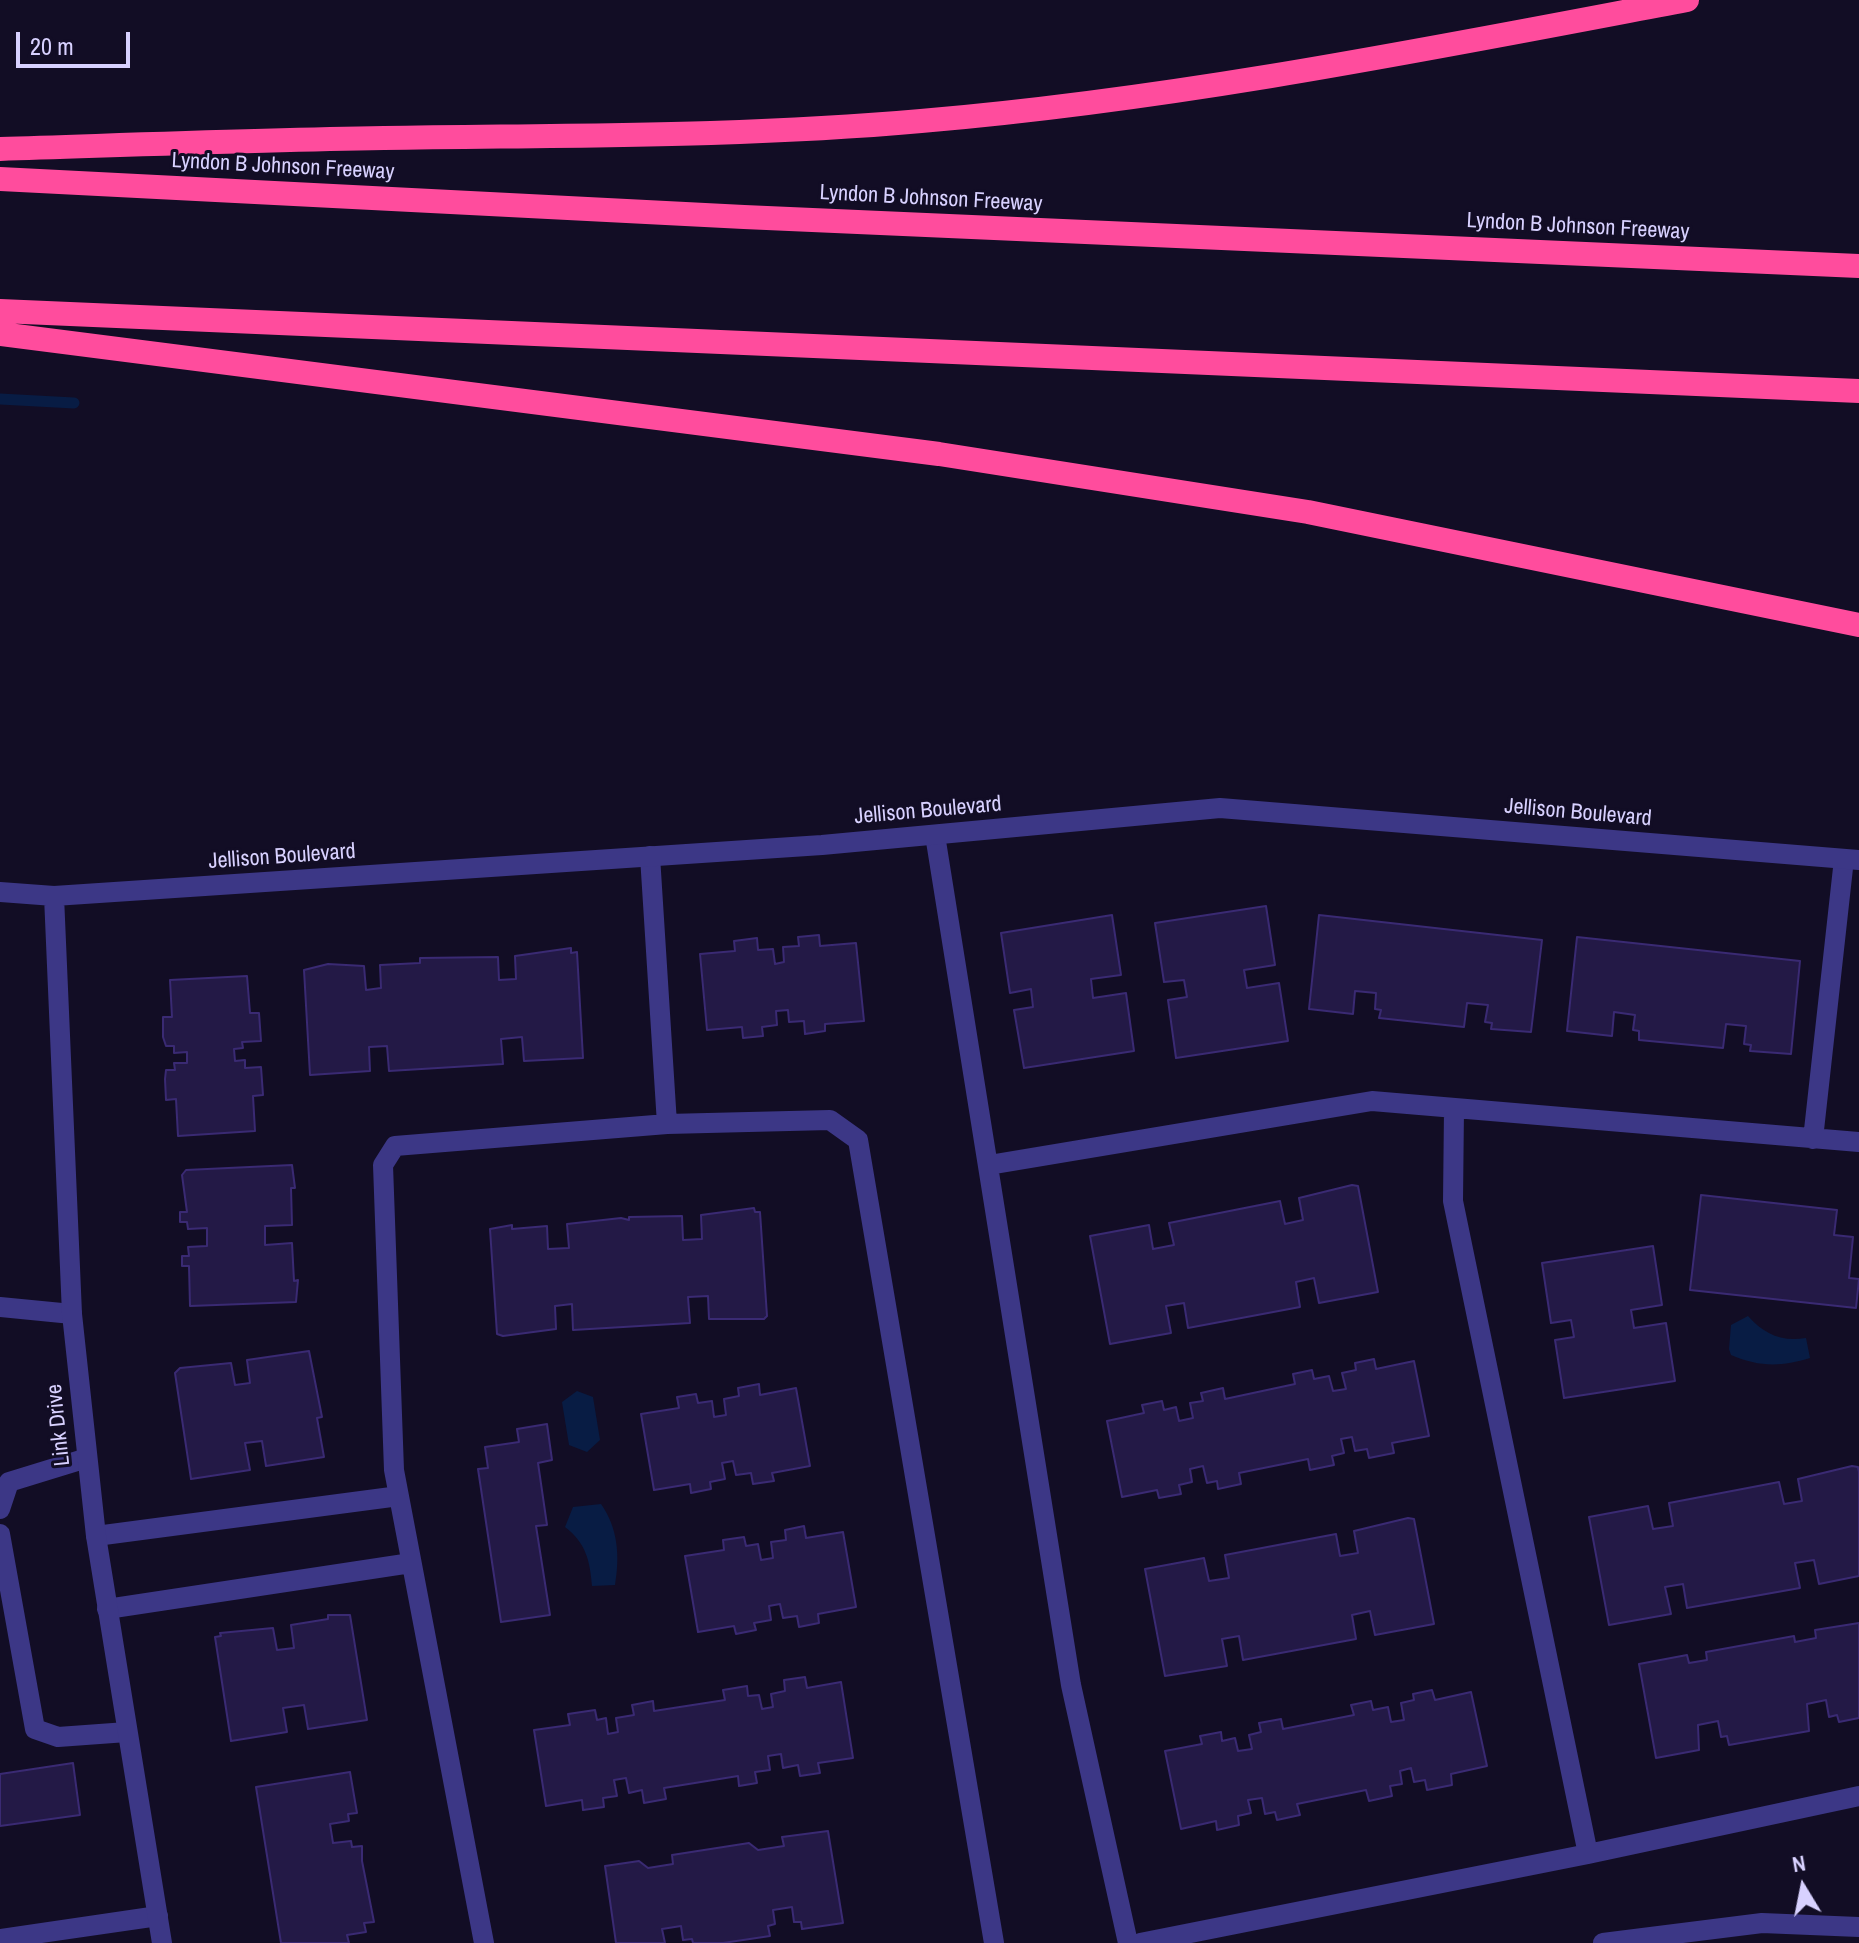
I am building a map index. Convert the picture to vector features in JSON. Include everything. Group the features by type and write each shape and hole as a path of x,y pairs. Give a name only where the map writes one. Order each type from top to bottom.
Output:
{"highway":[{"path":"0,149 380,138 629,136 791,131 924,121 1079,104 1235,82 1687,0"},
{"name":"Lyndon B Johnson Freeway","path":"0,179 744,217 1859,266"},
{"path":"0,311 1859,391"},
{"path":"0,334 923,452 1308,512 1859,625"}],"street":[{"name":"Jellison Boulevard","path":"0,892 54,896 650,856 935,835 1220,808 1852,859"},
{"path":"935,835 1071,1685 1128,1943"},
{"path":"650,856 667,1124"},
{"path":"1813,1139 1852,859"},
{"name":"Link Drive","path":"54,896 72,1314 96,1536 162,1943"},
{"path":"989,1165 1372,1101 1859,1142"},
{"path":"1454,1109 1453,1201 1588,1854"},
{"path":"484,1943 394,1470 383,1165 395,1146 667,1124 830,1120 858,1140 994,1943"},
{"path":"0,1307 72,1314"},
{"path":"0,1509 9,1482 87,1458"},
{"path":"96,1536 399,1496"},
{"path":"0,1534 35,1729 58,1737 127,1732"},
{"path":"107,1609 411,1563"},
{"path":"1140,1943 1176,1939 1859,1796"},
{"path":"0,1939 158,1916"},
{"path":"1603,1943 1762,1923 1859,1927"}],"water":[{"path":"1748,1316 1760,1328 1774,1335 1789,1339 1806,1338 1810,1358 1770,1364 1731,1355 1731,1325"},
{"path":"577,1391 593,1397 600,1440 587,1452 569,1445 562,1402"},
{"path":"601,1504 614,1533 617,1574 615,1585 592,1586 586,1553 578,1539 565,1527 573,1507"}],"building":[{"path":"1266,906 1275,965 1244,970 1247,988 1279,983 1288,1041 1176,1058 1168,1000 1187,997 1184,980 1164,982 1155,923"},
{"path":"1112,915 1121,975 1091,979 1093,998 1126,993 1134,1051 1024,1068 1014,1010 1033,1007 1031,989 1010,993 1001,933"},
{"path":"1319,915 1542,940 1531,1032 1491,1029 1492,1023 1485,1022 1488,1005 1467,1003 1464,1027 1379,1018 1381,1010 1375,1009 1376,993 1355,991 1353,1014 1309,1009"},
{"path":"819,935 820,946 856,943 864,1021 825,1024 825,1031 805,1034 804,1021 789,1022 788,1010 776,1011 777,1025 762,1027 763,1036 743,1038 742,1027 707,1030 700,954 735,951 734,941 757,938 758,950 773,949 775,964 784,962 783,947 799,946 798,937"},
{"path":"1577,937 1800,961 1791,1054 1750,1051 1751,1045 1744,1044 1746,1026 1726,1024 1723,1048 1639,1040 1639,1031 1633,1030 1635,1015 1614,1012 1612,1036 1567,1031"},
{"path":"571,948 571,953 577,952 583,1058 524,1061 522,1037 501,1039 503,1064 389,1071 387,1046 369,1047 370,1071 310,1075 304,970 328,964 364,966 366,990 381,988 380,965 420,963 420,958 498,957 499,980 516,979 515,956"},
{"path":"247,976 250,1013 259,1013 261,1041 242,1042 243,1048 234,1049 235,1061 245,1060 245,1068 261,1067 263,1095 253,1096 255,1131 178,1136 176,1099 166,1100 165,1079 166,1070 175,1070 174,1063 187,1063 187,1052 174,1053 174,1046 166,1046 163,1037 163,1017 172,1017 170,980"},
{"path":"292,1165 295,1188 291,1188 292,1225 265,1226 265,1245 292,1243 294,1281 298,1280 296,1302 190,1306 189,1266 182,1266 182,1256 189,1256 188,1247 207,1246 207,1228 188,1229 187,1222 180,1222 180,1212 187,1212 182,1175 186,1170"},
{"path":"1358,1186 1378,1292 1319,1303 1314,1278 1296,1282 1300,1307 1188,1328 1184,1303 1166,1306 1171,1333 1110,1344 1090,1236 1149,1225 1153,1249 1174,1245 1169,1223 1280,1201 1285,1224 1303,1220 1299,1198"},
{"path":"1701,1195 1837,1210 1834,1235 1853,1237 1849,1278 1859,1279 1856,1308 1690,1290"},
{"path":"754,1208 755,1212 760,1212 767,1316 764,1319 709,1319 708,1296 688,1297 690,1323 573,1330 572,1304 555,1306 556,1329 503,1336 497,1334 490,1229 512,1225 512,1229 547,1226 548,1249 569,1248 567,1224 621,1218 629,1220 629,1217 682,1216 683,1240 702,1239 701,1215"},
{"path":"1653,1246 1662,1305 1631,1310 1634,1328 1666,1323 1675,1381 1564,1398 1555,1340 1574,1337 1571,1320 1551,1323 1542,1263"},
{"path":"309,1351 322,1417 317,1418 324,1457 266,1466 262,1441 245,1443 250,1470 191,1479 175,1373 180,1368 231,1363 235,1385 250,1383 247,1360"},
{"path":"1374,1359 1376,1369 1414,1361 1429,1436 1392,1443 1394,1453 1369,1458 1367,1449 1355,1451 1352,1437 1341,1439 1344,1453 1332,1456 1334,1465 1310,1470 1308,1459 1239,1473 1241,1484 1218,1489 1217,1481 1207,1483 1203,1466 1190,1469 1192,1482 1179,1485 1181,1494 1159,1498 1157,1490 1122,1497 1107,1421 1144,1413 1142,1405 1162,1401 1164,1410 1176,1407 1179,1421 1193,1418 1190,1403 1203,1401 1201,1393 1223,1388 1225,1399 1295,1384 1293,1374 1312,1370 1314,1379 1329,1376 1333,1391 1346,1389 1342,1373 1356,1370 1355,1363"},
{"path":"759,1384 760,1395 796,1388 810,1466 772,1473 774,1481 753,1484 751,1473 736,1475 733,1461 722,1463 725,1479 710,1482 711,1489 691,1493 690,1484 654,1490 641,1414 679,1408 677,1397 696,1394 698,1403 712,1401 714,1417 726,1415 724,1399 739,1396 738,1388"},
{"path":"547,1424 552,1460 538,1463 547,1525 536,1526 550,1615 501,1622 478,1469 488,1468 485,1447 519,1442 517,1429"},
{"path":"1858,1467 1859,1472 1859,1576 1819,1584 1814,1560 1795,1563 1800,1588 1687,1608 1683,1584 1665,1587 1671,1614 1609,1625 1589,1517 1648,1506 1653,1529 1673,1526 1669,1503 1779,1482 1784,1504 1802,1501 1798,1479"},
{"path":"1414,1519 1434,1624 1375,1635 1370,1611 1352,1615 1356,1639 1243,1660 1239,1636 1222,1639 1227,1666 1165,1676 1145,1569 1204,1558 1209,1581 1229,1578 1225,1555 1336,1534 1340,1556 1358,1553 1354,1531"},
{"path":"804,1526 806,1538 843,1532 856,1607 818,1614 819,1623 799,1627 797,1616 783,1618 780,1604 769,1606 771,1620 754,1623 756,1630 736,1634 734,1626 698,1632 685,1556 724,1550 723,1540 744,1537 746,1546 758,1544 761,1560 773,1558 771,1542 786,1540 785,1530"},
{"path":"328,1615 350,1615 367,1720 308,1729 304,1705 283,1708 287,1732 231,1741 215,1637 221,1636 220,1633 273,1628 277,1650 294,1648 291,1625 328,1619"},
{"path":"1859,1623 1859,1718 1839,1722 1837,1715 1829,1717 1826,1700 1807,1704 1809,1731 1729,1745 1727,1736 1721,1737 1718,1721 1698,1725 1699,1750 1656,1758 1639,1664 1687,1655 1689,1663 1707,1660 1706,1652 1794,1636 1795,1642 1816,1638 1815,1630"},
{"path":"805,1677 807,1688 841,1682 853,1758 818,1763 820,1773 800,1776 798,1765 783,1768 781,1754 768,1756 770,1770 755,1772 757,1783 739,1786 738,1776 664,1788 666,1799 644,1803 642,1790 629,1793 626,1778 614,1780 617,1796 603,1798 604,1807 583,1810 582,1800 546,1806 534,1730 570,1725 568,1714 595,1710 597,1720 606,1718 608,1734 618,1732 616,1718 634,1715 632,1705 653,1701 654,1711 725,1700 723,1690 747,1686 748,1696 759,1695 762,1709 773,1707 771,1694 785,1691 784,1680"},
{"path":"1432,1690 1435,1700 1471,1692 1487,1766 1451,1774 1452,1785 1427,1790 1425,1780 1414,1782 1411,1768 1400,1771 1402,1784 1390,1786 1392,1796 1369,1801 1366,1790 1297,1804 1300,1815 1277,1820 1275,1812 1265,1814 1262,1798 1248,1800 1251,1813 1238,1816 1239,1825 1217,1830 1216,1821 1181,1829 1165,1751 1202,1744 1200,1736 1221,1732 1222,1741 1235,1738 1238,1751 1252,1749 1249,1735 1261,1732 1259,1723 1281,1719 1283,1729 1354,1715 1351,1705 1371,1701 1373,1710 1388,1707 1391,1722 1404,1720 1401,1703 1414,1700 1413,1694"},
{"path":"73,1763 80,1815 0,1826 0,1774"},
{"path":"350,1772 357,1813 348,1814 349,1821 330,1824 333,1843 351,1841 352,1847 362,1846 374,1922 364,1923 366,1932 347,1935 349,1943 281,1943 256,1787"},
{"path":"828,1831 843,1923 802,1929 801,1922 794,1922 792,1907 773,1910 775,1924 768,1926 770,1936 723,1943 693,1943 692,1939 683,1940 681,1926 662,1929 665,1943 616,1943 605,1866 639,1861 648,1868 673,1864 672,1855 749,1843 758,1850 784,1846 782,1837"}],"waterway":[{"path":"0,399 74,403"}]}
